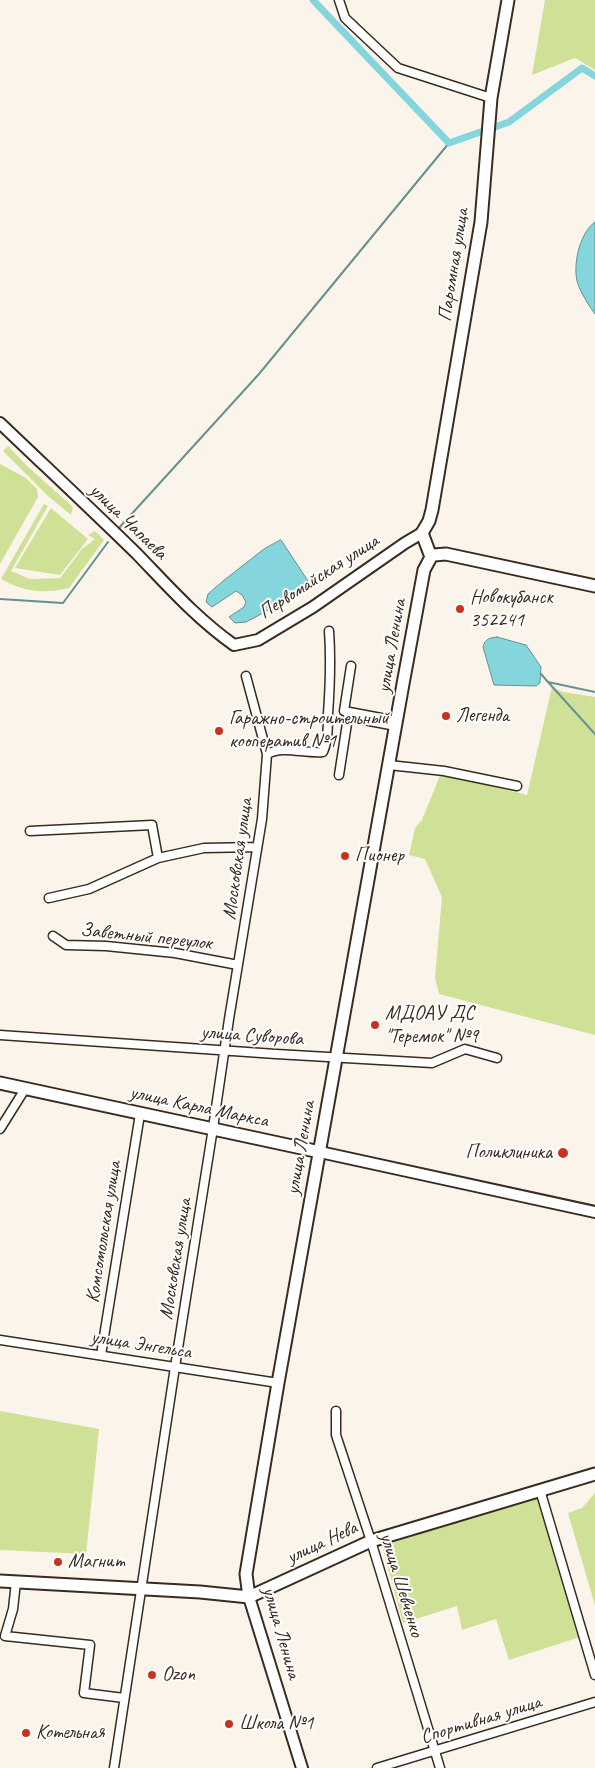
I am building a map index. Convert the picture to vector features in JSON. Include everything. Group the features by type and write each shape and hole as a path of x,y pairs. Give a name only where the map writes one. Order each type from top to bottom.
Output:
{"main road":[{"name":"Паромная улица","path":"422,533 429,521 432,510 481,222 491,103 508,0"},
{"path":"422,533 431,557 446,554 595,586"},
{"name":"улица Ленина","path":"249,1597 246,1574 278,1383 424,570 431,557"},
{"name":"улица Карла Маркса","path":"0,1083 320,1152"},
{"name":"улица Нева","path":"249,1597 371,1541 595,1474"},
{"path":"0,1581 200,1592 249,1597"}],"street":[{"path":"339,0 345,18 398,68 491,103"},
{"name":"улица Чапаева","path":"0,423 136,553 200,618 215,632 234,645"},
{"name":"Первомайская улица","path":"234,645 258,640 305,612 422,533"},
{"path":"267,754 275,750 295,750 308,753 323,752 327,742 331,662 329,631"},
{"path":"350,666 344,711 397,724"},
{"name":"Московская улица","path":"114,1768 262,818 267,754 246,676"},
{"path":"339,775 348,717 397,724"},
{"path":"389,765 444,771 517,786"},
{"path":"30,831 152,824 158,858"},
{"path":"49,898 89,889 158,858 204,848 258,847"},
{"name":"Заветный переулок","path":"53,936 66,945 106,946 175,954 238,965"},
{"name":"улица Суворова","path":"0,1035 432,1063 465,1049 497,1058"},
{"path":"0,1128 25,1089"},
{"name":"Комсомольская улица","path":"101,1355 140,1114"},
{"name":"улица Карла Маркса","path":"320,1152 595,1212"},
{"name":"улица Энгельса","path":"0,1340 278,1383"},
{"name":"улица Шевченко","path":"336,1411 336,1435 371,1541 440,1768"},
{"path":"540,1490 595,1675"},
{"path":"16,1582 13,1610 5,1636 90,1645 84,1693 124,1698"},
{"name":"улица Ленина","path":"249,1597 302,1768"},
{"name":"Спортивная улица","path":"377,1768 595,1702"}],"green space":[{"path":"545,0 595,0 595,70 575,58 532,75"},
{"path":"8,446 27,466 73,507 71,515 48,496 3,451"},
{"path":"0,464 26,478 37,489 38,497 0,564"},
{"path":"44,504 48,506 11,571 30,579 60,578 82,549 95,539 88,535 95,531 104,540 69,588 34,591 18,587 1,579"},
{"path":"51,508 88,539 60,575 15,568"},
{"path":"552,687 563,692 595,697 595,1035 439,994 435,978 442,897 425,859 409,855 415,828 422,820 441,773 527,795"},
{"path":"0,1411 99,1429 86,1554 0,1550"},
{"path":"595,1493 595,1605 568,1513 582,1508"},
{"path":"539,1497 580,1637 509,1660 496,1619 462,1630 457,1606 403,1623 382,1546"}],"water":[{"path":"595,222 595,314 579,287 576,261 585,234"},
{"path":"281,540 312,587 246,622 235,623 229,617 244,607 246,602 242,595 236,591 212,607 206,602 208,594 223,581 264,549"},
{"path":"497,637 526,645 541,667 540,683 536,686 494,685 483,647 488,639"}],"waterway":[{"path":"313,0 449,143 509,122 582,68 595,76"},
{"path":"118,529 259,374 449,143"},
{"path":"0,599 63,603 108,542"},
{"path":"541,674 548,682 595,692"},
{"path":"548,682 595,734"}],"place":[{"name":"Новокубанск 352241","path":"460,609"},
{"name":"Легенда","path":"446,716"},
{"name":"Гаражно-строительный кооператив №1","path":"219,731"},
{"name":"Пионер","path":"345,856"},
{"name":"МДОАУ ДС \"Теремок\" №9","path":"375,1025"},
{"name":"Поликлиника","path":"563,1153"},
{"name":"Магнит","path":"58,1562"},
{"name":"Ozon","path":"152,1675"},
{"name":"Школа №1","path":"229,1724"},
{"name":"Котельная","path":"26,1733"}]}
